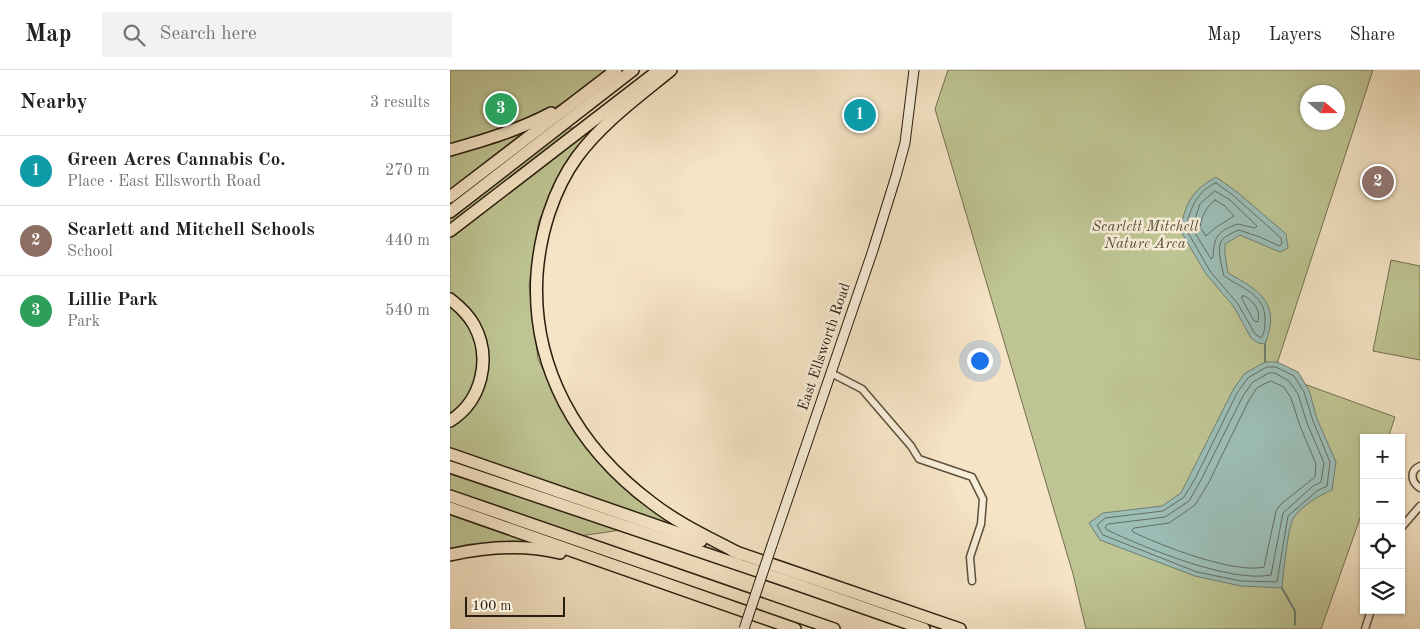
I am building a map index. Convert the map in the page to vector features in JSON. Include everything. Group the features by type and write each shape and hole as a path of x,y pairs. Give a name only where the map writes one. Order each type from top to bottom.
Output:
{"highway":[{"path":"450,198 616,70"},
{"path":"450,212 633,70"},
{"path":"450,231 659,70"},
{"path":"670,70 620,111 596,134 576,159 558,192 545,225 538,259 536,294 540,334 558,394 572,419 592,447 623,479 651,503 694,531 740,554"},
{"path":"450,150 498,137 520,128 583,95"},
{"path":"450,299 463,309 474,324 481,343 483,359 482,376 477,391 468,406 450,421"},
{"path":"450,454 960,629"},
{"path":"450,467 924,629"},
{"path":"450,496 834,629"},
{"path":"450,508 795,629"},
{"path":"450,555 496,547 549,550 596,560"}],"main road":[{"name":"East Ellsworth Road","path":"744,629 896,176 905,143 914,70"}],"street":[{"path":"831,373 862,389 911,446 919,459 972,477 983,499 981,524 970,558 972,581"},
{"path":"1420,466 1414,470 1412,475 1413,480 1420,488"},
{"path":"1404,524 1420,506"},
{"path":"1364,629 1370,614"}],"green space":[{"path":"450,70 612,70 568,100 533,119 450,146"},
{"name":"Scarlett Mitchell Nature Area","path":"948,70 1373,70 1274,373 1395,417 1389,434 1360,434 1360,518 1321,629 1086,629 1073,574 935,109"},
{"path":"596,126 567,163 539,220 529,285 538,359 568,422 611,475 670,523 531,543 470,544 450,549 450,156 524,132"},
{"path":"1391,260 1420,266 1420,360 1373,351"}],"water":[{"path":"1216,177 1237,192 1286,234 1288,248 1280,252 1240,235 1225,244 1228,273 1258,293 1265,300 1269,309 1271,319 1265,344 1258,343 1251,338 1234,307 1206,274 1180,230 1187,205 1195,193"},
{"path":"1265,362 1277,362 1298,372 1309,390 1317,419 1336,462 1332,490 1306,505 1294,517 1286,551 1282,588 1241,586 1195,576 1100,540 1089,523 1103,513 1162,506 1181,493 1233,390 1244,374"}],"waterway":[{"path":"1265,344 1265,362"},
{"path":"1282,588 1295,611 1295,625"}],"place":[{"name":"Lillie Park","path":"501,109"},
{"name":"Green Acres Cannabis Co.","path":"860,115"},
{"name":"Scarlett and Mitchell Schools","path":"1378,182"}]}
